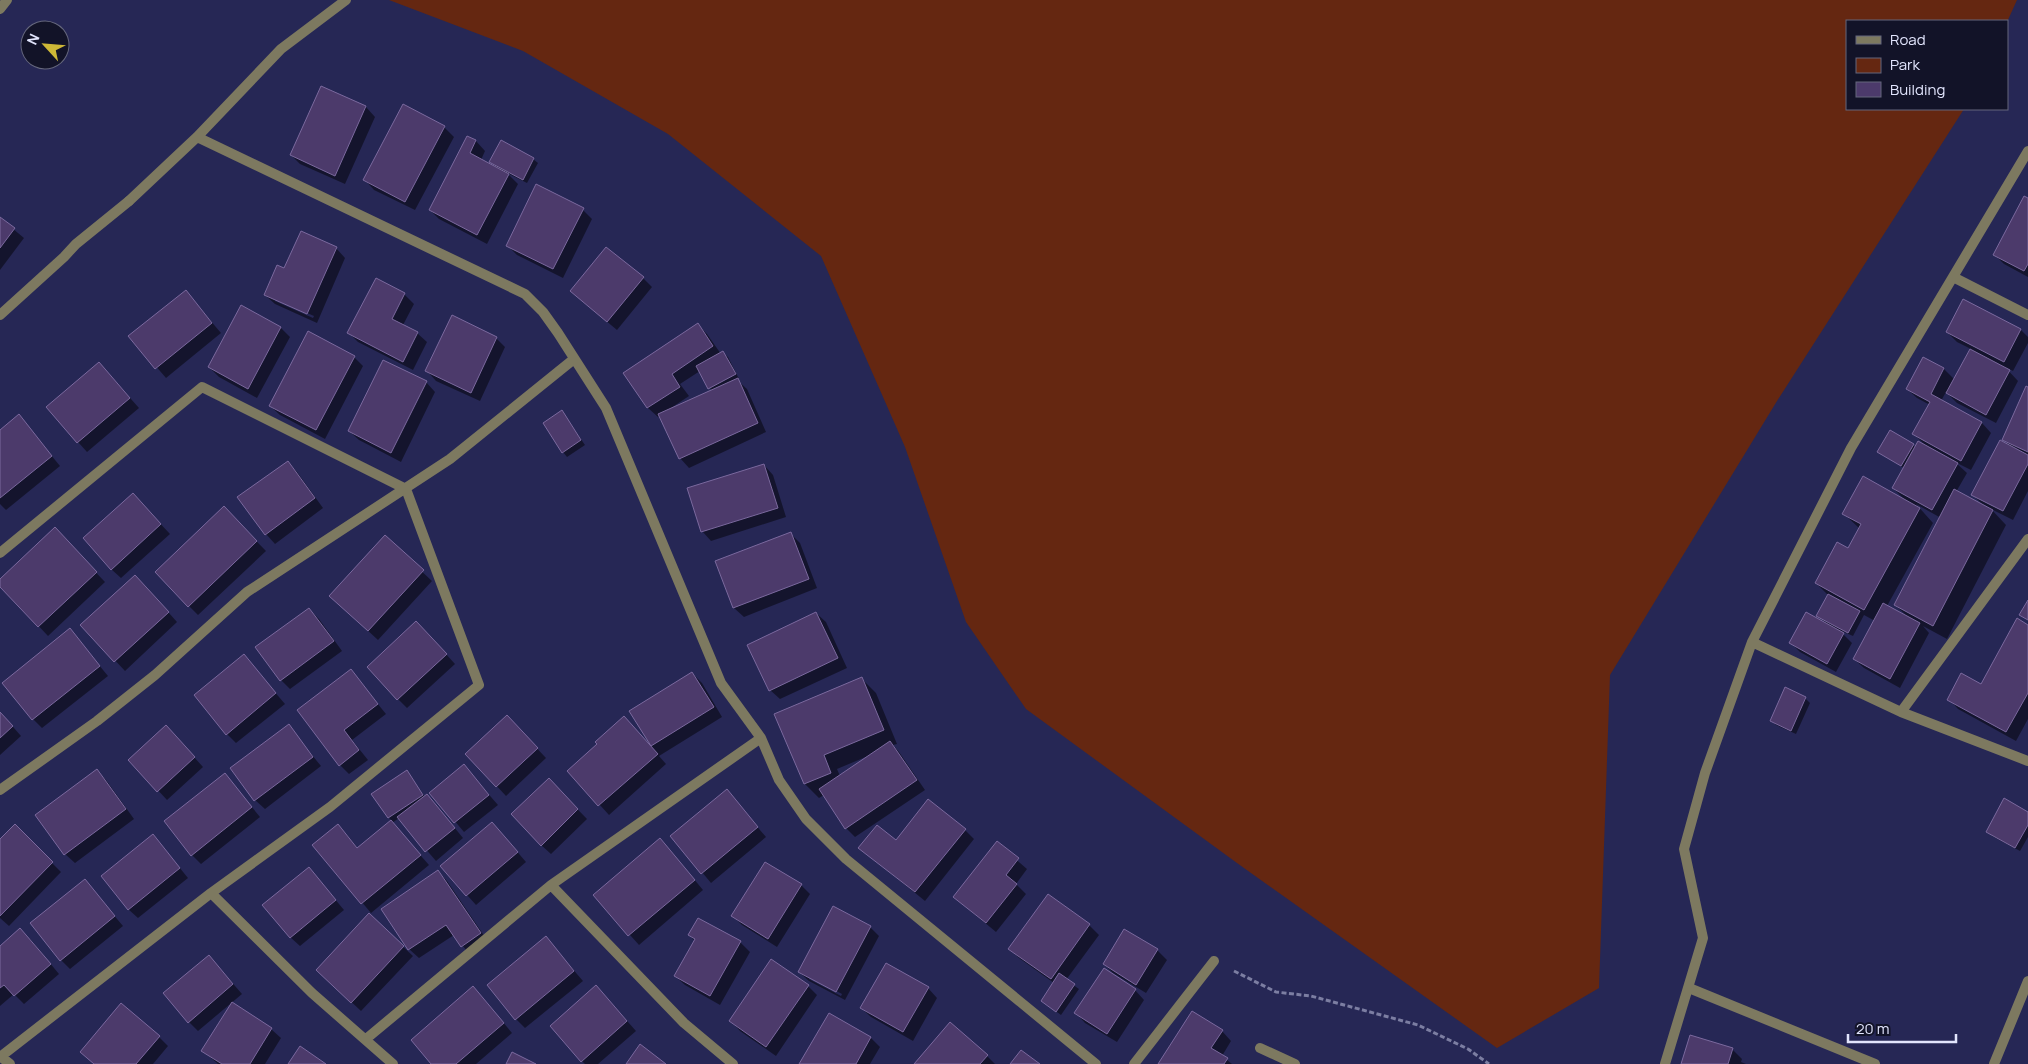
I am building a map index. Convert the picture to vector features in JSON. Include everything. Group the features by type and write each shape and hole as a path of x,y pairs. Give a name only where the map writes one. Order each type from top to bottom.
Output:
{"street":[{"path":"0,9 7,0"},
{"path":"0,315 76,244 129,201 197,137 281,48 346,0"},
{"path":"197,137 525,294 543,312 606,408 721,683 762,738 779,780 806,819 846,859 1096,1064"},
{"path":"1665,1064 1703,938 1684,848 1705,773 1752,642 1851,448 2028,151"},
{"path":"1953,277 2028,314"},
{"path":"0,790 97,720 155,674 248,592 450,459 574,359"},
{"path":"0,553 202,387 406,489 479,684 330,807 211,893 0,1056 10,1064"},
{"path":"1901,712 2028,539"},
{"path":"1752,642 1901,712 2028,761"},
{"path":"366,1039 551,885 762,738"},
{"path":"551,885 684,1023 733,1064"},
{"path":"211,893 312,993 393,1064"},
{"path":"1134,1064 1214,961"},
{"path":"1994,1064 2028,981"},
{"path":"1689,988 1875,1064"},
{"path":"1260,1048 1295,1064"}],"path":[{"path":"1214,961 1276,992 1311,996 1418,1025 1468,1049 1489,1064"}],"green space":[{"path":"389,0 2017,0 2008,20 1846,20 1846,110 1963,110 1777,401 1610,675 1599,988 1497,1048 1237,863 1026,709 966,622 905,447 821,256 668,134 523,51"}],"building":[{"path":"321,86 366,106 335,176 290,155"},
{"path":"403,104 445,126 405,202 363,180"},
{"path":"467,136 476,140 470,153 509,174 477,235 429,210"},
{"path":"501,140 534,158 523,180 489,162"},
{"path":"536,184 584,208 553,269 506,246"},
{"path":"2024,196 2028,198 2028,264 2024,271 1993,255"},
{"path":"0,217 15,228 0,248"},
{"path":"301,231 337,247 307,314 264,295 277,265 284,268"},
{"path":"606,247 644,277 607,322 570,291"},
{"path":"376,278 405,293 392,319 418,332 403,362 347,333"},
{"path":"186,290 212,323 155,369 128,336"},
{"path":"1963,299 2021,329 2004,362 1946,332"},
{"path":"241,305 281,327 248,389 208,367"},
{"path":"452,315 497,337 471,393 425,371"},
{"path":"698,323 713,346 672,374 680,387 647,408 623,373"},
{"path":"308,331 355,356 316,430 269,406"},
{"path":"1970,349 2010,370 1986,415 1946,393"},
{"path":"723,351 736,374 708,389 696,366"},
{"path":"1923,357 1944,368 1931,394 1982,422 1961,461 1912,434 1930,402 1906,389"},
{"path":"383,360 427,381 391,453 348,431"},
{"path":"99,362 130,398 77,443 46,407"},
{"path":"738,378 758,423 679,459 658,414"},
{"path":"2026,386 2028,387 2028,452 2002,440"},
{"path":"562,410 581,440 562,453 543,423"},
{"path":"19,414 52,456 0,498 0,430"},
{"path":"1890,430 1914,444 1901,466 1877,452"},
{"path":"2000,440 2028,455 2028,464 2003,511 1971,495"},
{"path":"1918,441 1958,463 1932,510 1892,488"},
{"path":"288,461 315,498 265,535 237,497"},
{"path":"764,464 778,508 701,532 687,488"},
{"path":"1863,476 1920,508 1864,610 1815,583 1837,542 1848,548 1861,524 1842,514"},
{"path":"1954,489 1993,510 1933,626 1894,605"},
{"path":"133,493 161,524 111,570 83,538"},
{"path":"224,506 257,541 188,607 155,572"},
{"path":"55,527 97,572 38,627 0,587 0,579"},
{"path":"791,532 809,579 733,608 715,561"},
{"path":"385,535 424,570 368,631 329,596"},
{"path":"135,575 169,612 114,662 80,625"},
{"path":"1828,594 1860,611 1848,633 1816,616"},
{"path":"2028,600 2028,620 2019,615"},
{"path":"1883,603 1920,623 1890,679 1853,659"},
{"path":"309,608 334,641 280,681 255,647"},
{"path":"816,612 838,658 769,691 747,645"},
{"path":"1806,612 1844,633 1827,664 1789,643"},
{"path":"2017,618 2028,625 2028,693 2006,732 1947,700 1961,673 1981,684"},
{"path":"416,621 447,654 397,700 367,667"},
{"path":"70,628 100,666 32,720 2,683"},
{"path":"244,654 276,693 226,735 194,695"},
{"path":"351,669 378,704 344,730 359,750 339,766 297,710"},
{"path":"692,672 714,707 651,746 629,711"},
{"path":"862,677 884,730 824,755 831,773 804,784 774,714"},
{"path":"1785,687 1806,697 1791,731 1770,721"},
{"path":"0,712 13,726 0,738"},
{"path":"507,715 538,748 496,787 465,754"},
{"path":"624,716 658,754 598,806 567,771"},
{"path":"289,724 313,757 254,801 230,768"},
{"path":"166,725 195,757 157,792 128,760"},
{"path":"890,741 917,780 845,829 819,789"},
{"path":"464,764 489,795 454,823 429,793"},
{"path":"97,769 126,809 64,855 35,815"},
{"path":"407,770 423,795 388,818 371,794"},
{"path":"225,773 252,807 191,856 164,821"},
{"path":"549,778 578,809 541,846 511,814"},
{"path":"727,789 758,827 701,874 670,836"},
{"path":"427,794 455,828 425,852 397,817"},
{"path":"2004,798 2028,812 2028,825 2015,848 1986,832"},
{"path":"928,799 966,829 915,892 858,848 877,825 896,840"},
{"path":"391,820 421,855 361,904 312,845 338,824 357,848"},
{"path":"492,822 518,852 466,896 440,866"},
{"path":"15,824 53,862 0,916 0,839"},
{"path":"153,834 180,868 128,910 101,876"},
{"path":"660,838 695,880 628,936 593,895"},
{"path":"997,841 1019,858 1006,875 1017,884 986,923 953,897"},
{"path":"765,862 802,884 768,939 731,916"},
{"path":"309,867 336,900 290,938 262,905"},
{"path":"438,870 481,933 461,947 446,925 408,950 381,909"},
{"path":"85,879 115,916 60,961 30,923"},
{"path":"1048,894 1090,924 1051,979 1008,949"},
{"path":"833,906 871,926 836,992 798,972"},
{"path":"369,913 404,946 351,1003 316,970"},
{"path":"698,918 741,941 710,996 674,976 695,939 688,935"},
{"path":"20,928 51,964 14,996 4,985 0,988 0,946"},
{"path":"1124,929 1158,949 1136,985 1103,964"},
{"path":"546,936 574,971 515,1020 487,985"},
{"path":"209,955 233,984 188,1023 163,993"},
{"path":"771,959 809,985 766,1047 729,1021"},
{"path":"886,963 929,987 903,1032 860,1008"},
{"path":"1104,968 1136,989 1107,1034 1074,1013"},
{"path":"1059,973 1075,984 1056,1012 1041,1001"},
{"path":"596,985 627,1021 581,1062 550,1026"},
{"path":"473,986 504,1023 456,1064 431,1064 411,1040"},
{"path":"232,1002 272,1028 250,1064 222,1064 201,1051"},
{"path":"121,1003 160,1036 136,1064 94,1064 80,1052"},
{"path":"1192,1011 1223,1030 1211,1048 1228,1058 1224,1064 1158,1064"},
{"path":"829,1013 871,1037 856,1064 799,1064"},
{"path":"950,1022 988,1055 980,1064 914,1064"},
{"path":"1690,1035 1733,1048 1728,1064 1681,1064"},
{"path":"640,1044 666,1064 626,1064"},
{"path":"300,1046 326,1064 288,1064"},
{"path":"1021,1050 1040,1064 1010,1064"},
{"path":"512,1052 536,1064 506,1064"}]}
